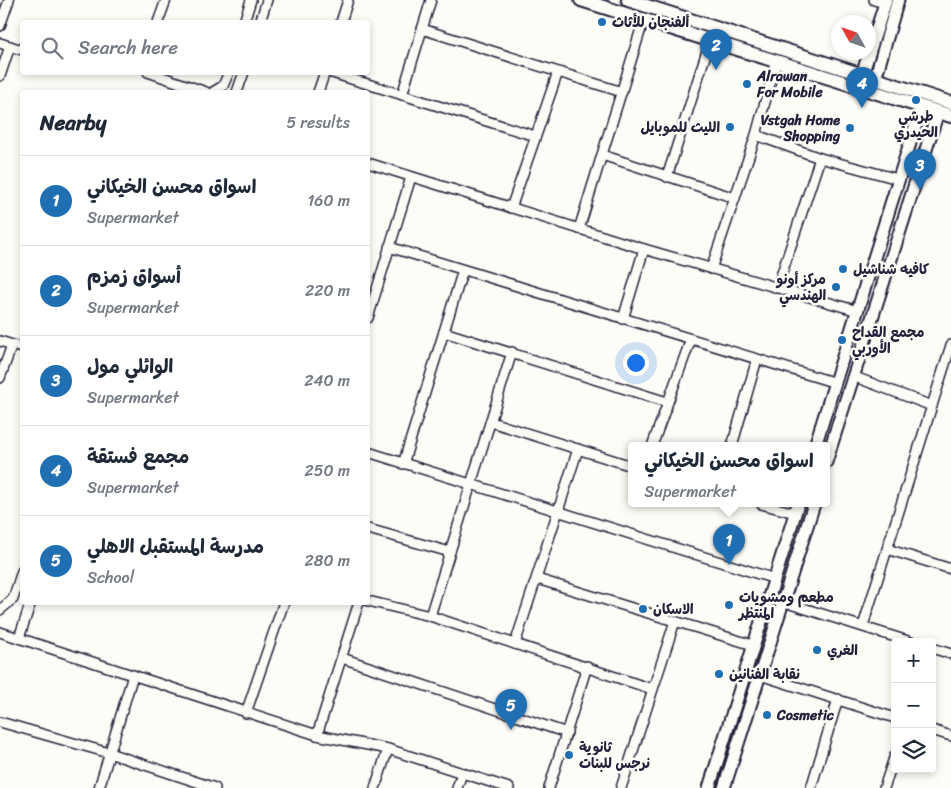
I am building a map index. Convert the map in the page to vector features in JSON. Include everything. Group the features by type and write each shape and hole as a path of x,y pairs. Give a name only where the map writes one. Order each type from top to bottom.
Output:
{"main road":[{"path":"581,0 951,116"},
{"path":"628,0 655,4 676,16 951,103"},
{"path":"672,29 676,16"}],"street":[{"path":"0,26 9,0"},
{"path":"159,20 166,0"},
{"path":"245,20 251,0"},
{"path":"261,20 267,0"},
{"path":"342,20 348,0"},
{"path":"402,95 431,0"},
{"path":"875,79 898,0"},
{"path":"862,75 882,1"},
{"path":"579,229 644,19"},
{"path":"422,29 622,92"},
{"path":"667,177 710,41"},
{"path":"0,43 20,49"},
{"path":"0,76 10,46"},
{"path":"711,268 756,135 776,62"},
{"path":"511,208 558,72"},
{"path":"154,75 181,88 194,90"},
{"path":"216,90 223,86 228,75"},
{"path":"238,90 243,75"},
{"path":"319,90 324,75"},
{"path":"339,75 535,136"},
{"path":"816,442 921,108"},
{"path":"830,450 938,112"},
{"path":"756,135 820,158 898,179"},
{"path":"602,156 735,198"},
{"path":"777,288 820,158"},
{"path":"370,164 644,249 858,311"},
{"path":"370,312 411,177"},
{"path":"390,247 836,383"},
{"path":"623,318 644,249"},
{"path":"404,464 463,270"},
{"path":"444,332 667,402"},
{"path":"653,442 691,339"},
{"path":"0,341 20,347"},
{"path":"0,378 12,345"},
{"path":"863,626 951,345"},
{"path":"430,616 512,352"},
{"path":"733,442 757,360"},
{"path":"854,377 932,406"},
{"path":"491,422 628,465"},
{"path":"515,644 578,449"},
{"path":"370,453 774,578"},
{"path":"796,508 710,782 725,785 813,507"},
{"path":"370,530 450,552"},
{"path":"887,549 951,569"},
{"path":"0,610 14,599 20,578"},
{"path":"537,578 753,645"},
{"path":"370,601 430,616 652,689"},
{"path":"784,602 899,638"},
{"path":"19,638 30,605"},
{"path":"246,713 283,605"},
{"path":"317,735 358,605"},
{"path":"621,788 675,621"},
{"path":"0,632 317,735 388,749 509,788"},
{"path":"936,649 951,654"},
{"path":"342,658 567,733"},
{"path":"549,788 586,666"},
{"path":"99,788 133,675"},
{"path":"760,676 891,717"},
{"path":"810,788 838,699"},
{"path":"0,722 109,752 215,788"},
{"path":"936,731 951,736"},
{"path":"375,788 388,749"},
{"path":"884,788 891,767"},
{"path":"457,788 462,773"}],"place":[{"name":"ألفنجان للأثاث","path":"602,22"},
{"name":"أسواق زمزم","path":"716,70"},
{"name":"Alrawan For Mobile","path":"747,84"},
{"name":"طرشي الحيدري","path":"916,100"},
{"name":"مجمع فستقة","path":"862,108"},
{"name":"الليث للموبايل","path":"730,127"},
{"name":"Vstgah Home Shopping","path":"850,128"},
{"name":"الوائلي مول","path":"920,190"},
{"name":"كافيه شناشيل","path":"843,269"},
{"name":"مركز أونو الهندسي","path":"836,287"},
{"name":"مجمع القداح الأوربي","path":"842,340"},
{"name":"اسواق محسن الخيكاني","path":"729,565"},
{"name":"مطعم ومشويات المنتظر","path":"729,605"},
{"name":"الاسكان","path":"643,609"},
{"name":"الغري","path":"817,650"},
{"name":"نقابة الفنانين","path":"719,674"},
{"name":"Cosmetic","path":"767,715"},
{"name":"مدرسة المستقبل الاهلي","path":"511,730"},
{"name":"ثانوية نرجس للبنات","path":"569,755"}]}
